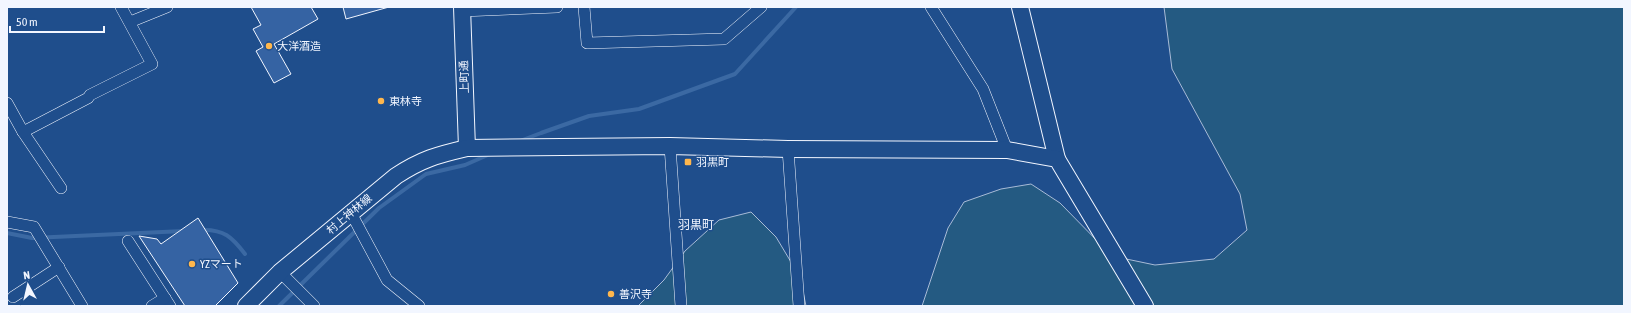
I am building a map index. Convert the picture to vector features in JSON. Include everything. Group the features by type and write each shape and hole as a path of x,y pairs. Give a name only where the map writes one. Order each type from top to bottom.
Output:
{"street":[{"path":"23,132 88,98 90,95 152,64 121,7"},
{"path":"130,22 167,7"},
{"path":"462,9 557,7"},
{"path":"584,7 587,43 724,39 761,7"},
{"path":"931,7 983,89 1006,150"},
{"path":"1020,7 1057,159 1145,306"},
{"name":"上町通","path":"462,9 467,148"},
{"path":"7,103 23,132 61,188"},
{"path":"670,146 681,306"},
{"name":"村上神林線","path":"246,306 280,272 396,176 416,162 437,154 467,148 670,146 788,149 1006,150 1057,159"},
{"path":"788,149 799,306"},
{"path":"350,213 387,280 419,306"},
{"path":"7,222 34,227 82,306"},
{"path":"128,241 167,302 152,306"},
{"path":"13,297 59,267"},
{"path":"280,272 314,306"}],"shaded area":[{"path":"1164,7 1624,7 1624,306 922,306 948,228 964,202 1001,189 1031,184 1060,203 1112,256 1155,265 1214,259 1247,230 1240,194 1172,69"},
{"path":"751,212 776,237 800,277 806,306 638,306 664,280 685,251 719,220"}],"building":[{"name":"大洋酒造","path":"251,7 311,7 318,19 274,44 291,74 274,83 256,51 263,47 253,29 261,25"},
{"path":"343,7 389,7 346,19"},
{"name":"YZマート","path":"198,218 238,283 215,306 185,306 139,236 157,239 161,244"}],"waterway":[{"path":"520,141 589,116 639,109 735,74 796,7"},
{"path":"279,306 379,208 426,174 465,165 490,154"},
{"path":"201,230 216,231 227,235 245,254"},
{"path":"7,233 32,238 184,231"}],"place":[{"name":"大洋酒造","path":"269,46"},
{"name":"東林寺","path":"381,101"},
{"name":"羽黒町","path":"688,162"},
{"name":"YZマート","path":"192,264"},
{"name":"善沢寺","path":"611,294"}],"district":[{"name":"羽黒町","path":"696,225"}]}
